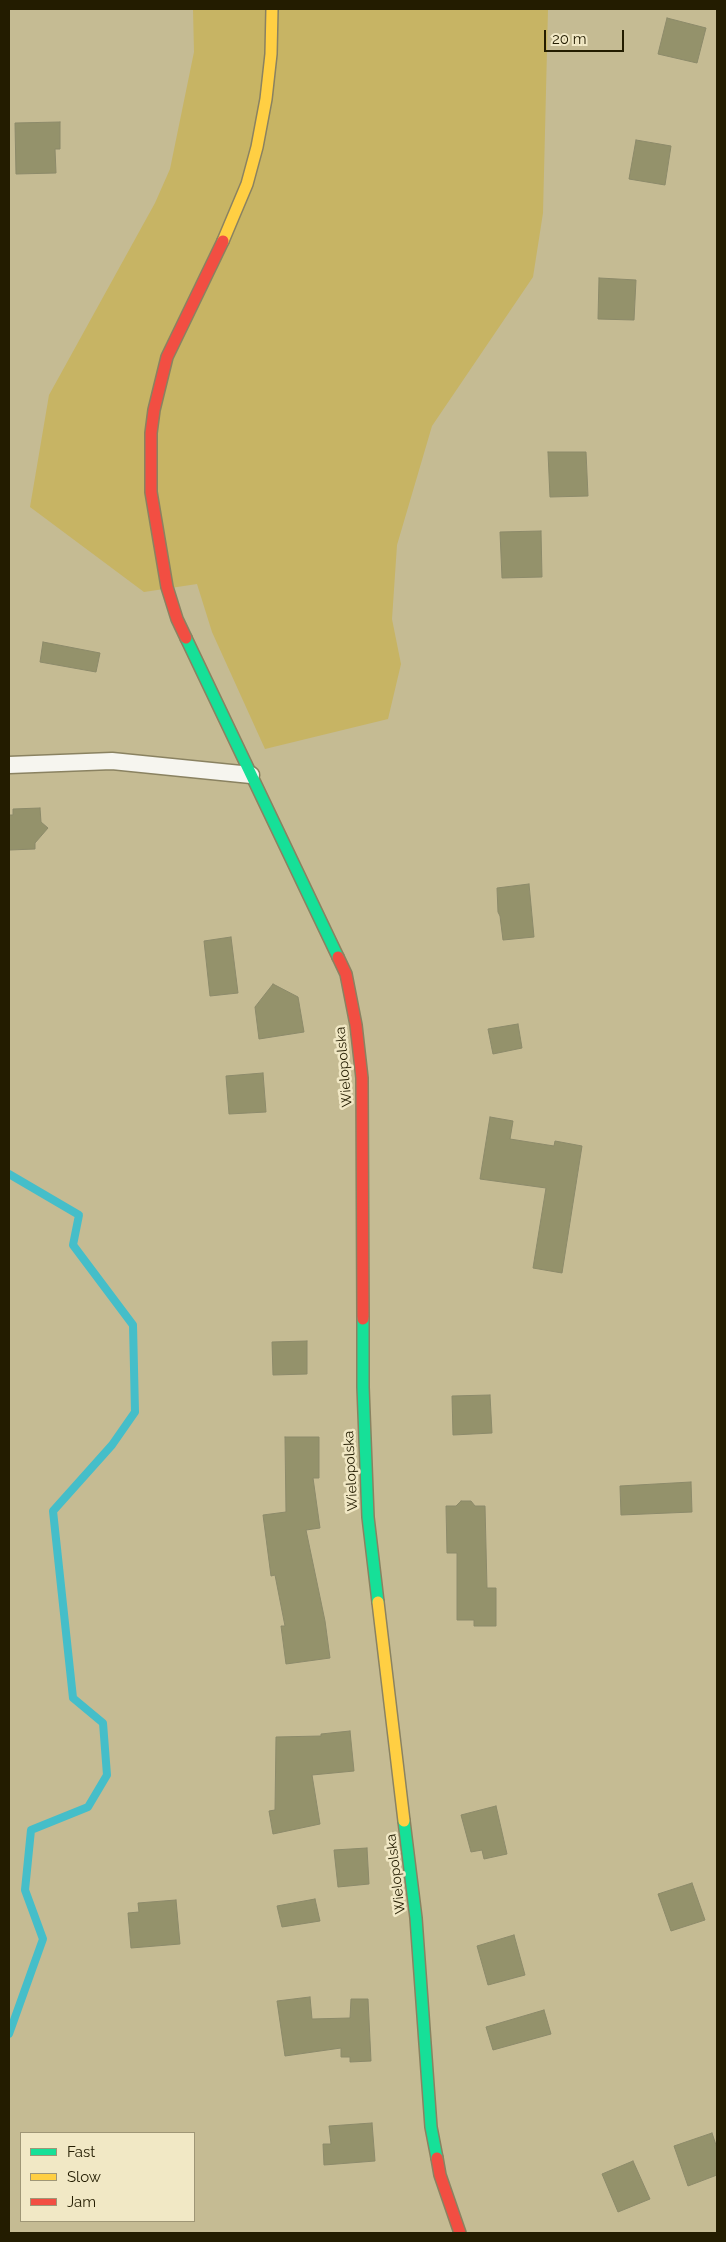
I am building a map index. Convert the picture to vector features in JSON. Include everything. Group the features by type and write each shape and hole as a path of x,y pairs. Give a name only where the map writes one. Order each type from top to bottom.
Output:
{"street":[{"name":"Wielopolska","path":"272,9 271,54 266,99 247,184 224,241 191,303 167,357 154,410 151,433 151,492 167,587 177,619 346,974 356,1025 362,1078 363,1387 368,1517 416,1918 431,2127 440,2175 460,2233"}],"lane":[{"path":"9,765 112,761 251,775"}],"shaded area":[{"path":"193,9 548,9 543,213 533,277 432,426 397,545 392,619 401,664 388,719 265,749 212,632 197,584 144,592 30,507 49,395 155,203 170,169 194,52"}],"building":[{"path":"667,18 706,28 697,63 658,54"},
{"path":"60,122 60,149 55,149 56,173 16,174 15,123"},
{"path":"636,140 671,146 665,185 629,179"},
{"path":"599,278 636,280 634,320 598,319"},
{"path":"548,452 586,452 588,496 550,497"},
{"path":"541,531 542,577 502,578 500,532"},
{"path":"43,642 100,653 96,672 40,662"},
{"path":"40,808 41,822 48,828 35,843 35,849 9,850 9,815 13,815 13,809"},
{"path":"529,884 534,937 503,940 498,912 497,888"},
{"path":"231,937 238,993 210,996 204,941"},
{"path":"273,984 298,997 304,1032 259,1039 255,1007"},
{"path":"518,1024 522,1048 493,1054 488,1029"},
{"path":"263,1073 266,1112 229,1114 226,1076"},
{"path":"490,1117 513,1121 510,1139 554,1146 555,1141 582,1146 562,1273 533,1268 546,1188 480,1179"},
{"path":"307,1341 307,1374 273,1375 272,1342"},
{"path":"490,1395 492,1433 453,1435 452,1396"},
{"path":"285,1437 319,1437 319,1478 313,1478 320,1528 306,1530 325,1621 330,1658 286,1664 281,1626 285,1626 275,1575 271,1576 263,1515 286,1512"},
{"path":"691,1482 692,1512 621,1515 620,1486"},
{"path":"461,1501 471,1501 475,1506 485,1506 487,1588 496,1588 496,1626 474,1626 474,1620 457,1620 457,1553 447,1553 446,1506 456,1506"},
{"path":"350,1731 354,1771 312,1775 320,1824 273,1834 269,1811 275,1810 276,1737 321,1736 321,1734"},
{"path":"496,1806 507,1854 484,1859 482,1850 471,1852 461,1815"},
{"path":"367,1848 369,1884 338,1887 334,1850"},
{"path":"692,1883 705,1920 671,1931 658,1894"},
{"path":"315,1899 320,1921 282,1927 277,1906"},
{"path":"176,1900 180,1944 131,1948 128,1913 139,1912 138,1903"},
{"path":"514,1935 525,1975 488,1985 477,1946"},
{"path":"310,1997 312,2019 350,2018 351,1999 368,1999 371,2061 350,2062 350,2057 341,2057 341,2048 285,2056 277,2001"},
{"path":"544,2010 551,2034 493,2050 486,2027"},
{"path":"372,2123 375,2161 324,2165 323,2144 331,2144 329,2126"},
{"path":"712,2133 717,2148 717,2175 688,2186 674,2146"},
{"path":"633,2161 650,2199 618,2212 602,2174"}],"waterway":[{"path":"9,1174 79,1215 73,1245 133,1325 135,1412 112,1445 53,1511 73,1698 103,1723 107,1775 88,1807 31,1830 25,1890 43,1939 9,2034"}],"traffic: fast":[{"path":"186,638 338,957"},
{"path":"363,1319 363,1387 368,1517 378,1602"},
{"path":"404,1821 416,1918 431,2127 437,2158"}],"traffic: slow":[{"path":"223,241 247,184 257,147 266,99 271,54 272,9"},
{"path":"378,1602 404,1821"}],"traffic: jam":[{"path":"186,638 177,619 167,587 151,492 151,433 154,410 167,357 223,241"},
{"path":"338,957 346,974 356,1025 362,1078 363,1319"},
{"path":"437,2158 440,2175 460,2233"}]}
